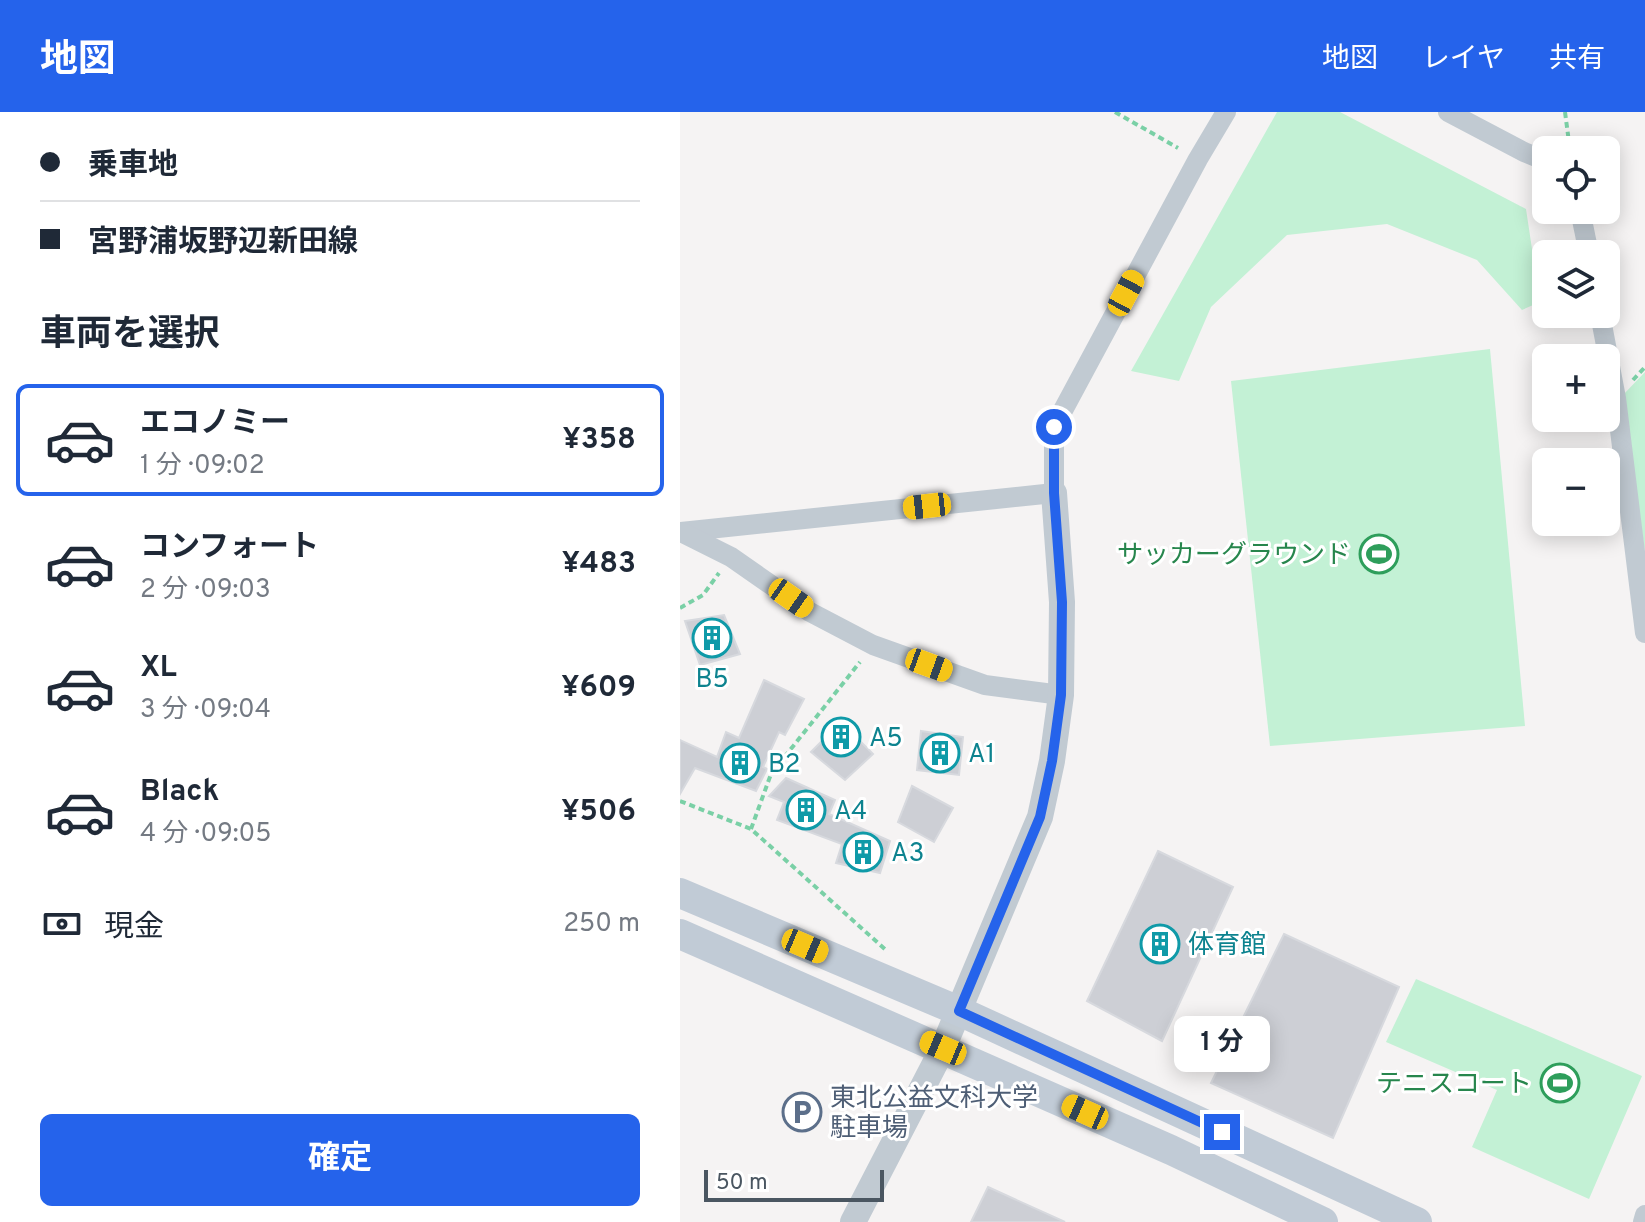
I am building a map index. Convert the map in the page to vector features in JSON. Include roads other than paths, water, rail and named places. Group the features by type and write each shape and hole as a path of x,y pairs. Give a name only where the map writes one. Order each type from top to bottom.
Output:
{"main road":[{"path":"680,893 959,1011 1417,1222"},
{"path":"680,934 1171,1150 1323,1222"}],"street":[{"path":"853,1222 943,1048 1040,817 1061,695 1062,602 1054,493 1054,427 1226,112"},
{"path":"1448,112 1532,155"},
{"path":"1603,328 1616,398 1645,633"},
{"path":"680,532 1054,493"},
{"path":"680,532 731,557 810,612 873,645 985,685 1061,695"},
{"path":"1643,1222 1645,1215"}],"place":[{"name":"サッカーグラウンド","path":"1379,554"},
{"name":"B5","path":"712,638"},
{"name":"A5","path":"841,737"},
{"name":"A1","path":"940,753"},
{"name":"B2","path":"740,763"},
{"name":"A4","path":"806,810"},
{"name":"A3","path":"863,852"},
{"name":"体育館","path":"1160,944"},
{"name":"テニスコート","path":"1560,1083"},
{"name":"東北公益文科大学 駐車場","path":"802,1112"}]}
